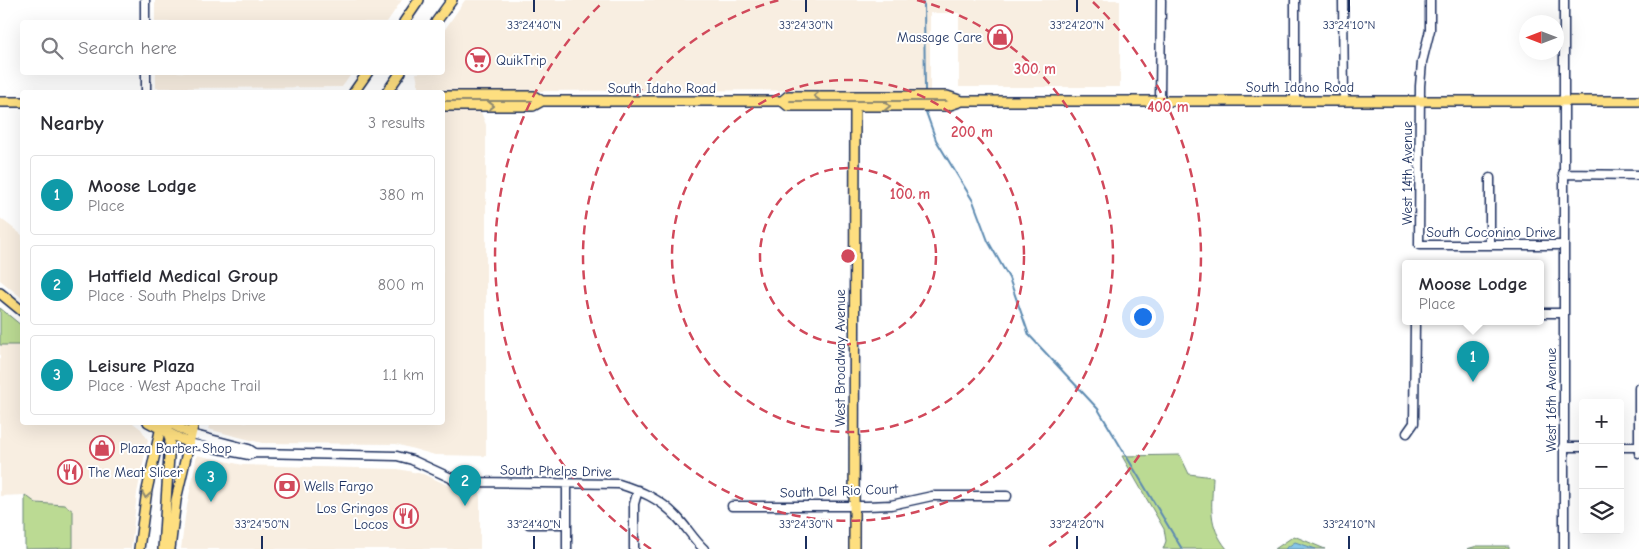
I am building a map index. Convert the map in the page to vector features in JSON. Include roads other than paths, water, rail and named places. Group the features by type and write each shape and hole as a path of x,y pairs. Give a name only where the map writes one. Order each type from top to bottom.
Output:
{"main road":[{"path":"405,20 419,0"},
{"path":"437,20 452,0"},
{"path":"355,90 366,75"},
{"path":"388,90 399,75"},
{"name":"South Idaho Road","path":"445,96 534,96 542,101"},
{"name":"South Idaho Road","path":"445,106 533,106 542,101 782,101 788,96 947,96 962,101 1639,101"},
{"name":"South Idaho Road","path":"782,101 788,106 947,106 962,101"},
{"path":"0,102 20,102"},
{"name":"West Broadway Avenue","path":"854,549 855,106"},
{"path":"0,293 20,309"},
{"path":"163,549 169,435 164,425"},
{"path":"139,549 147,490 164,425"},
{"path":"170,549 176,500 193,425"},
{"path":"179,426 190,439"},
{"path":"169,435 190,439"}],"street":[{"path":"145,0 146,20"},
{"path":"1160,101 1161,0"},
{"path":"1295,0 1295,101"},
{"path":"1343,0 1344,101"},
{"name":"West 14th Avenue","path":"1419,245 1421,69 1430,30 1430,0"},
{"name":"West 16th Avenue","path":"1564,0 1564,549"},
{"path":"146,75 146,90"},
{"path":"1563,174 1639,175"},
{"path":"1490,178 1490,244"},
{"name":"South Coconino Drive","path":"1419,245 1563,245"},
{"path":"1544,313 1563,313"},
{"path":"1407,433 1414,423 1415,325"},
{"path":"1639,388 1639,453"},
{"name":"South Phelps Drive","path":"190,439 249,449 255,453 387,455 404,458 451,478 455,482 467,485 472,482 601,482 638,490 662,503 673,512 704,549"},
{"path":"1563,447 1579,447"},
{"path":"1624,447 1639,448"},
{"path":"567,483 567,549"},
{"path":"634,549 634,504 638,490"},
{"name":"South Del Rio Court","path":"732,506 891,505 932,496 1007,496"},
{"path":"529,524 567,524"}],"water":[{"path":"1295,542 1316,549 1285,549"}],"waterway":[{"path":"921,0 924,5 925,90"},
{"path":"926,112 936,140 973,201 988,241 1009,278 1029,335 1098,409 1182,549"}],"place":[{"name":"Massage Care","path":"1000,37"},
{"name":"QuikTrip","path":"478,60"},
{"name":"Moose Lodge","path":"1473,382"},
{"name":"Plaza Barber Shop","path":"102,448"},
{"name":"The Meat Slicer","path":"70,472"},
{"name":"Wells Fargo","path":"287,486"},
{"name":"Leisure Plaza","path":"211,502"},
{"name":"Hatfield Medical Group","path":"465,506"},
{"name":"Los Gringos Locos","path":"406,516"}]}
